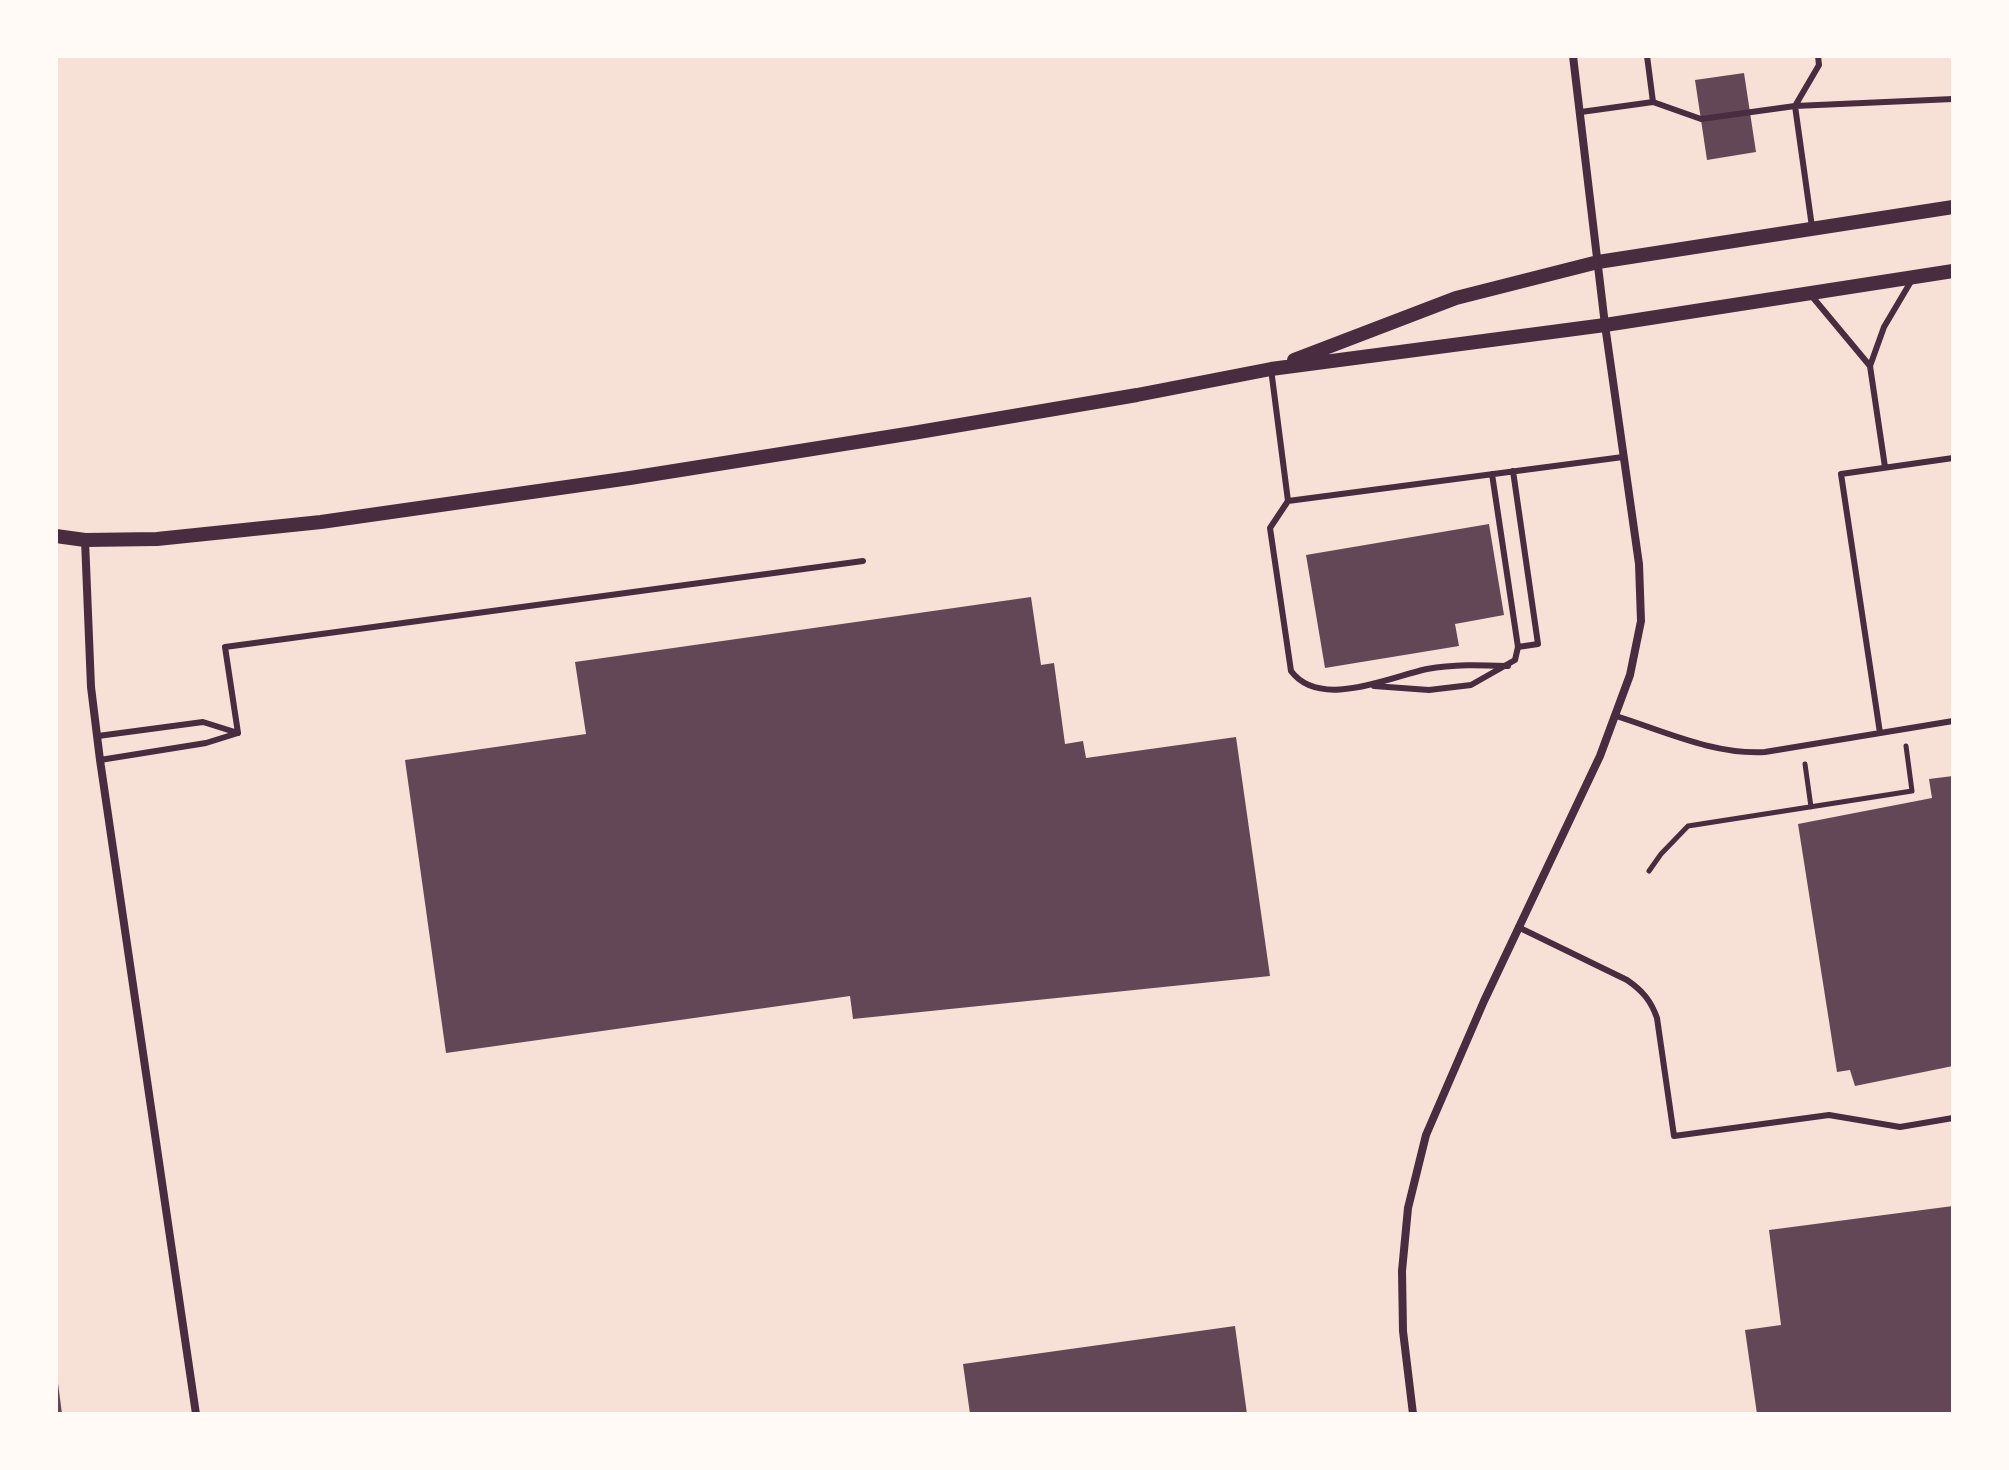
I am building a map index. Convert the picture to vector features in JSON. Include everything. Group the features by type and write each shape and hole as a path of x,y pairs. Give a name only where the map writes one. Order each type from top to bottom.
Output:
{"street":[{"path":"1413,1414 1402,1302 1404,1239 1413,1184 1426,1135 1518,927 1598,761 1633,665 1641,621 1640,573 1605,325 1573,56"},
{"path":"1271,369 1456,298 1598,262 1953,207"},
{"path":"56,536 85,540 157,539 252,531 630,478 1034,413 1271,369 1605,325 1953,271"},
{"path":"85,540 91,687 100,760 196,1414"}],"lane":[{"path":"1647,56 1653,102"},
{"path":"1812,229 1795,106 1819,65 1818,56"},
{"path":"1581,112 1653,102 1701,119 1795,106 1953,99"},
{"path":"1885,467 1870,366 1884,327 1914,277"},
{"path":"1810,294 1870,366"},
{"path":"1271,369 1288,501 1270,528 1291,671 1306,685 1429,690 1471,685 1515,660 1518,647 1492,474"},
{"path":"1288,501 1623,457"},
{"path":"1880,733 1841,474 1953,458"},
{"path":"1513,471 1538,644 1518,647"},
{"path":"238,733 225,647 863,561"},
{"path":"1366,686 1440,668 1469,664 1508,666"},
{"path":"1616,716 1730,751 1765,752 1953,721"},
{"path":"98,736 203,722 238,733"},
{"path":"100,760 206,743 238,733"},
{"path":"1518,927 1627,980 1651,1002 1657,1018 1674,1136 1829,1115 1900,1127 1953,1118"}],"path":[{"path":"1802,746 1811,807"},
{"path":"1649,871 1688,826 1912,791 1906,750"}],"building":[{"path":"1744,73 1756,152 1707,160 1695,80"},
{"path":"1489,524 1504,615 1455,624 1459,646 1325,668 1306,555"},
{"path":"1031,597 1041,665 1054,663 1065,744 1083,741 1086,758 1236,737 1270,976 853,1019 850,996 446,1053 405,760 586,734 575,662"},
{"path":"1953,776 1953,1066 1855,1086 1850,1070 1837,1072 1798,824 1932,798 1929,779"},
{"path":"1953,1206 1953,1414 1757,1414 1745,1330 1781,1325 1769,1230"},
{"path":"1235,1326 1247,1414 970,1414 963,1364"},
{"path":"58,1383 62,1414 56,1414"}]}
